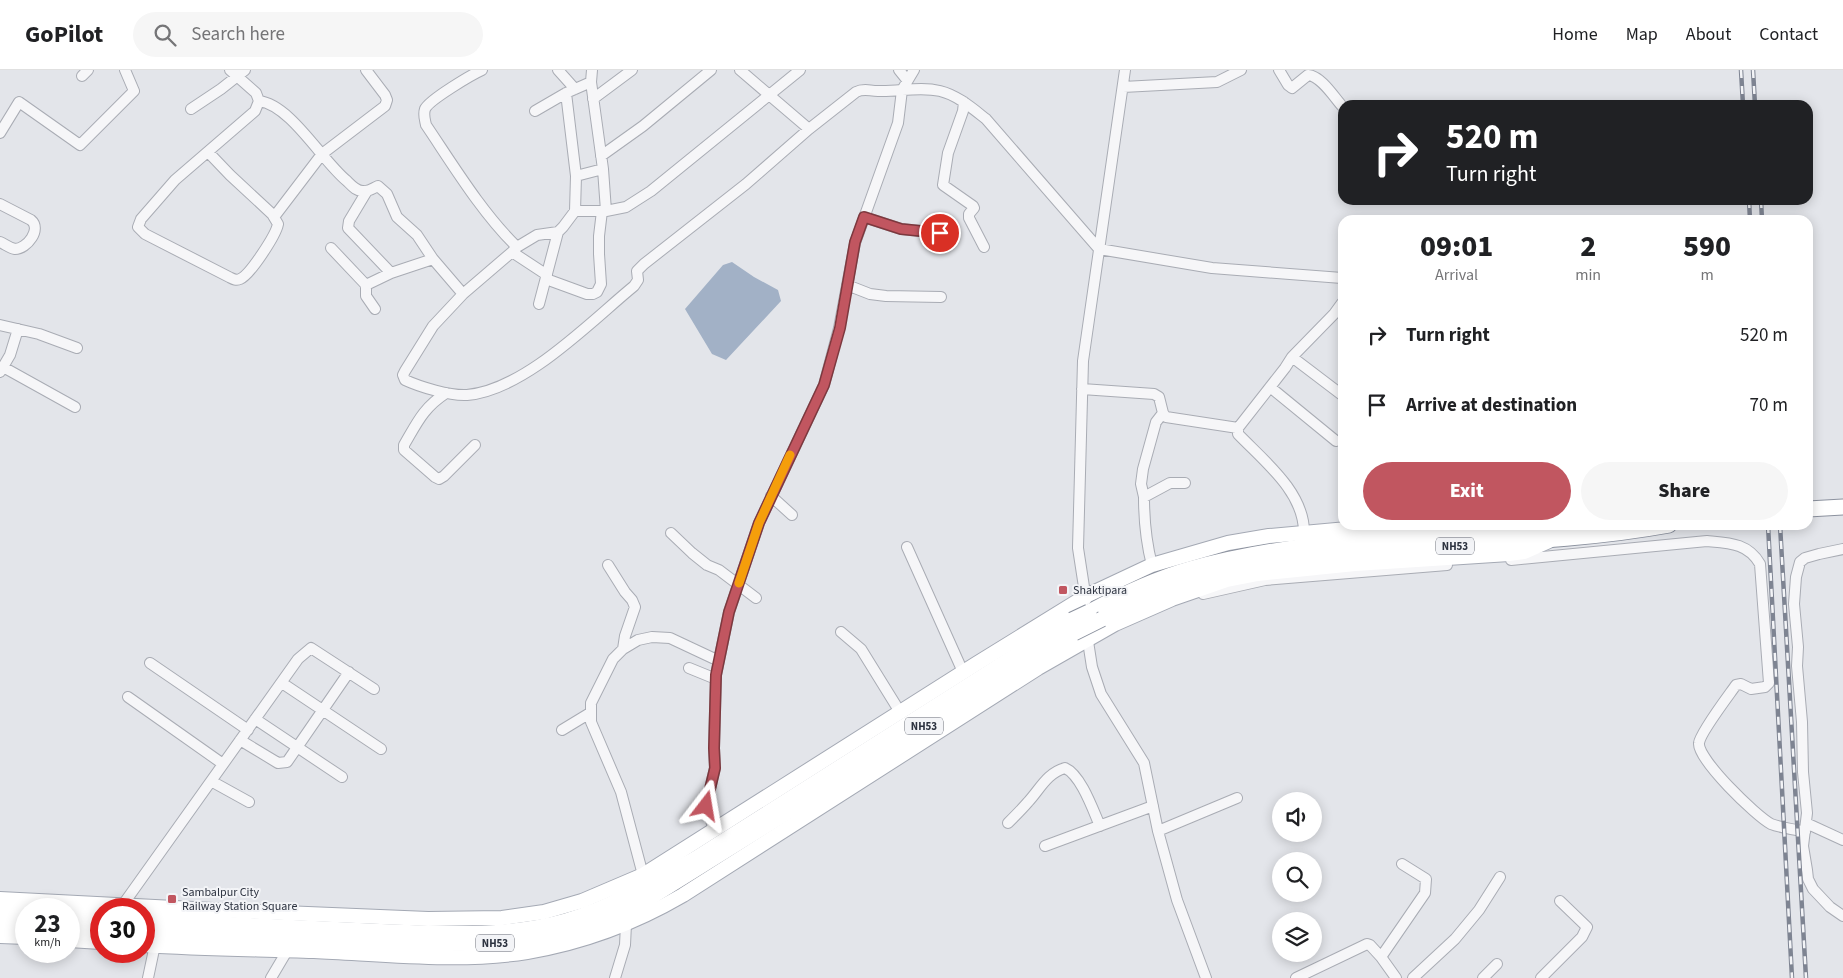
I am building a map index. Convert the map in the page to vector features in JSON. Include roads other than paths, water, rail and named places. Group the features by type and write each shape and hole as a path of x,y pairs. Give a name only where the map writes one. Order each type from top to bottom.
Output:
{"highway":[{"path":"1813,509 1843,507"},
{"name":"NH53","path":"155,929 400,944 498,943 534,939 582,927 623,912 648,899 806,794 1057,642 1084,627 1169,587 1206,576 1241,562 1304,545 1507,530"},
{"name":"NH53","path":"1241,562 1549,540 1642,530"},
{"path":"0,911 15,912"},
{"path":"0,924 15,925"}],"main road":[{"path":"155,929 418,918 502,918 544,912 582,901 643,875 962,672 1086,596 1152,565 1228,543 1269,536 1338,529"},
{"path":"1428,530 1459,534"},
{"path":"155,930 288,951 419,956 479,956 526,953 562,945 626,924 682,896 997,694 1087,639 1115,624 1183,595 1226,580 1258,574 1355,564 1509,554 1524,552 1549,540"},
{"path":"0,899 90,904"},
{"path":"0,936 15,937"}],"street":[{"path":"0,133 19,102 80,145 134,91 125,70"},
{"path":"274,217 322,154 376,114 387,103 385,96 366,70"},
{"path":"482,70 432,101 425,111 426,125 514,250 546,277 587,294 593,294 597,292 601,284 599,236 604,211 603,169 591,82 592,70"},
{"path":"558,70 571,91 576,176 575,210 563,228 558,232 537,236 514,250 463,294 433,326 404,373 406,381 446,393 466,395 492,390 521,376 550,356 634,286 638,282 637,275 644,264 746,184 809,129 861,90 940,91 964,102 986,119 1099,248 1212,268 1338,278"},
{"path":"594,99 632,70"},
{"path":"601,156 643,126 711,70"},
{"path":"740,70 809,129"},
{"path":"575,210 604,211 626,207 650,191 800,70"},
{"path":"899,70 907,80"},
{"path":"714,830 706,806 715,768 716,679 729,612 759,523 824,385 840,328 855,242 898,123 902,90 914,70"},
{"path":"1125,70 1083,361 1078,548 1086,596 1087,639 1092,668 1102,694 1144,763 1158,831 1177,900 1206,978"},
{"path":"1123,87 1217,82 1241,70"},
{"path":"1279,70 1292,88 1308,75 1317,78 1338,102"},
{"path":"191,109 238,72 256,93 259,101 255,111 175,180 158,198 141,219 139,223 140,230 236,280 244,277 273,238 278,224 274,217 208,152"},
{"path":"535,110 591,82"},
{"path":"259,101 278,108 342,177 356,189 367,191"},
{"path":"964,102 963,112 948,153 943,185 973,206 974,208 968,214 969,218 984,247"},
{"path":"576,176 603,169"},
{"path":"390,273 348,228 349,221 367,191 376,186 386,191 397,218 417,235 433,259 463,294"},
{"path":"0,204 31,220 35,225 34,231 24,246 17,249 10,248 0,242"},
{"path":"864,217 901,229 940,233"},
{"path":"539,304 558,232"},
{"path":"331,248 366,284 366,296 375,309"},
{"path":"366,284 390,273 433,259"},
{"path":"847,285 870,294 941,297"},
{"path":"1304,532 1304,519 1293,494 1238,434 1238,428 1292,357 1338,308"},
{"path":"0,325 39,334 78,348"},
{"path":"18,330 10,355 2,370 75,407"},
{"path":"1292,357 1338,392"},
{"path":"1270,387 1336,441"},
{"path":"1082,388 1154,394 1159,397 1166,417 1238,428"},
{"path":"446,393 434,401 422,413 404,445 404,450 434,477 439,479 475,445"},
{"path":"1152,565 1147,548 1144,496 1141,484 1143,469 1156,422 1163,412"},
{"path":"1144,496 1170,483 1185,483"},
{"path":"771,496 792,515"},
{"path":"671,533 707,565 718,570 756,598"},
{"path":"1183,595 1193,596 1265,580 1559,556 1707,541 1734,544 1746,548 1756,556 1760,564 1769,683 1765,687 1751,689 1741,684 1736,685 1699,742 1700,750 1721,778 1758,815 1773,824 1805,827 1843,840"},
{"path":"907,547 962,672"},
{"path":"1843,549 1805,558 1797,567 1794,604 1802,722 1802,772 1807,813 1803,846 1808,879 1818,895 1843,916"},
{"path":"608,565 635,607 623,648"},
{"path":"841,632 861,649 900,712"},
{"path":"643,875 621,792 591,722 591,703 613,660 623,648 638,640 652,637 670,638 719,661"},
{"path":"128,898 298,659 311,648 374,689"},
{"path":"150,664 248,730"},
{"path":"689,668 716,679"},
{"path":"240,740 278,763 283,764 287,762 349,672"},
{"path":"282,683 381,749"},
{"path":"128,697 223,764"},
{"path":"562,730 590,713"},
{"path":"255,719 342,777"},
{"path":"1008,823 1028,802 1044,780 1054,772 1065,768 1073,774 1086,794 1100,826"},
{"path":"211,781 249,802"},
{"path":"1158,831 1237,798"},
{"path":"1045,846 1153,806"},
{"path":"1381,957 1425,893 1427,887 1426,880 1402,864"},
{"path":"1413,978 1455,940 1479,910 1500,877"},
{"path":"1541,978 1582,937 1586,927 1560,901"},
{"path":"615,978 625,945 626,924"},
{"path":"1296,978 1367,944 1381,957 1396,978"},
{"path":"271,978 288,951"},
{"path":"148,978 149,963"},
{"path":"1483,978 1497,964"}],"water":[{"path":"732,262 778,290 781,301 726,360 712,354 685,309 723,265"}],"railway":[{"path":"1741,70 1743,100"},
{"path":"1753,70 1755,100"},
{"path":"1749,205 1750,215"},
{"path":"1761,205 1762,215"},
{"path":"1768,530 1792,978"},
{"path":"1780,530 1806,978"}],"place":[{"name":"Shaktipara","path":"1063,590"},
{"name":"Sambalpur City Railway Station Square","path":"172,899"}]}
